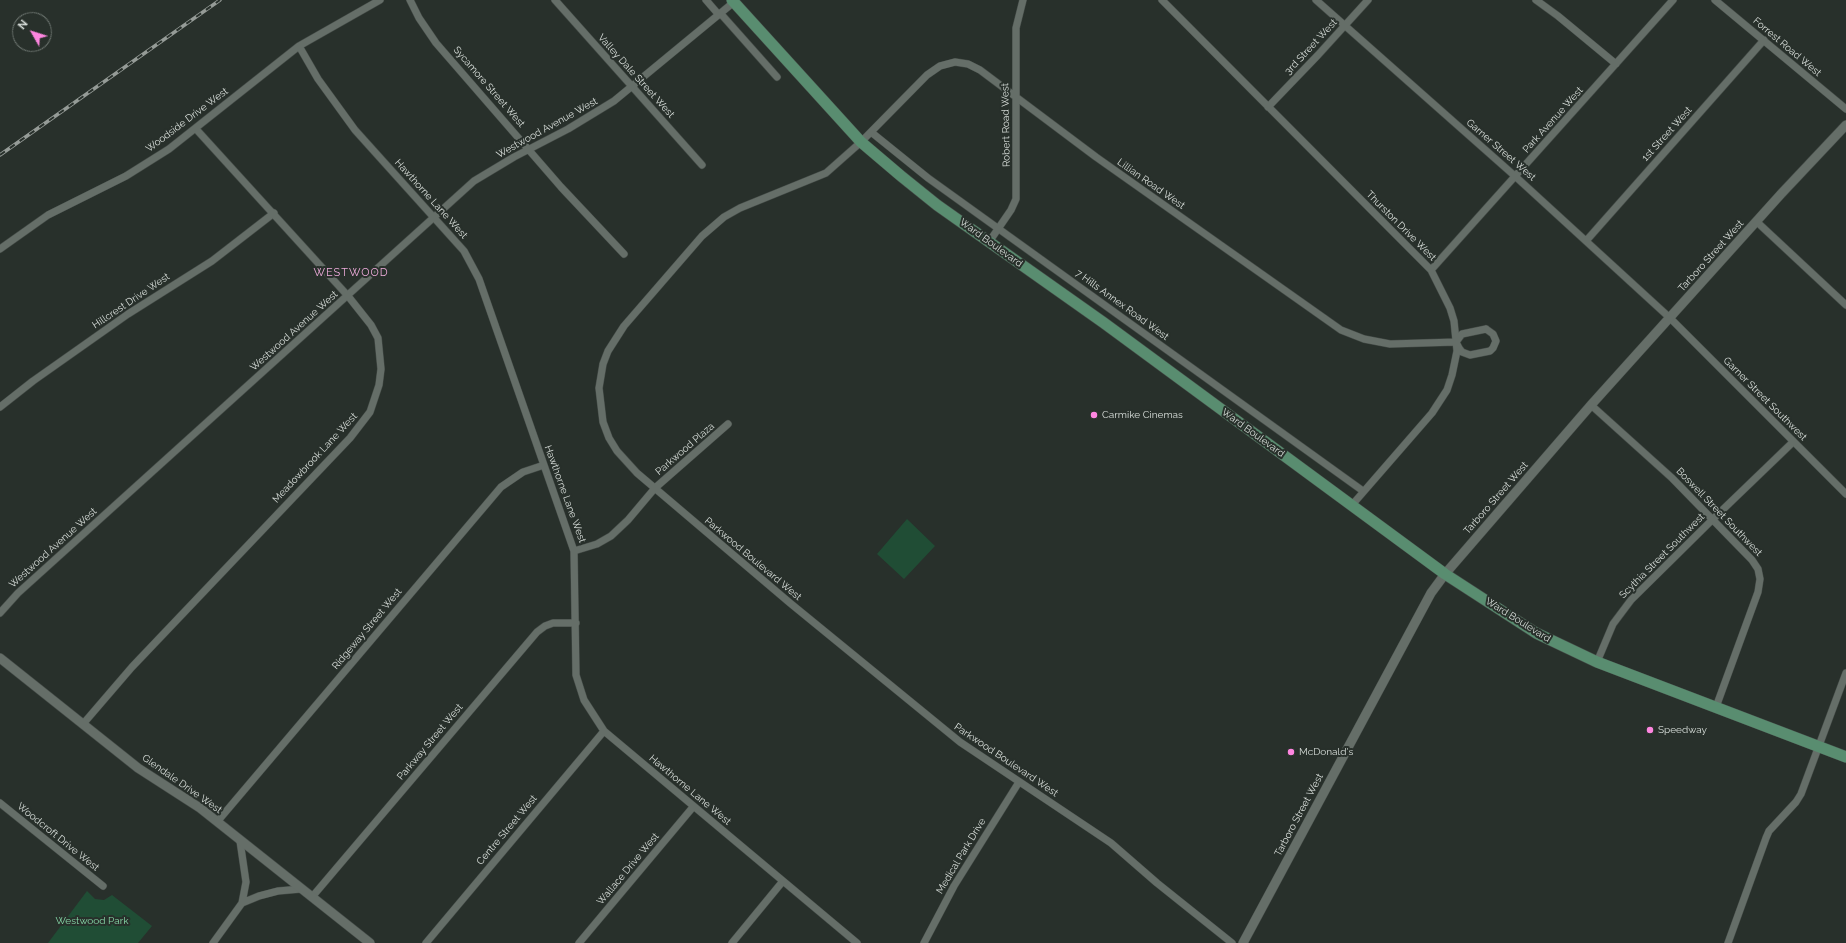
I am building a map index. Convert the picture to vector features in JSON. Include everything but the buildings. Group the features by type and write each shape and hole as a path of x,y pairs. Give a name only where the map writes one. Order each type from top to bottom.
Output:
{"main road":[{"name":"Ward Boulevard","path":"733,1 861,142 913,186 989,242 1104,323 1445,574 1536,633 1597,662 1846,757"},
{"name":"Tarboro Street West","path":"1243,943 1431,593 1445,574 1590,405 1846,125"},
{"name":"Glendale Drive West","path":"0,658 138,768 177,792 218,822 370,943"}],"street":[{"name":"Woodside Drive West","path":"0,249 48,216 126,176 168,149 196,129 299,46 380,0"},
{"name":"Sycamore Street West","path":"410,0 419,18 436,43 561,186 624,254"},
{"name":"Valley Dale Street West","path":"554,0 702,165"},
{"path":"706,0 777,77"},
{"name":"Robert Road West","path":"989,242 1016,198 1016,28 1023,0"},
{"name":"Thurston Drive West","path":"1162,0 1431,270 1450,308 1457,351 1452,375 1439,403 1352,505"},
{"name":"Garner Street West","path":"1316,0 1516,176 1670,318"},
{"name":"3rd Street West","path":"1268,107 1368,0"},
{"path":"1536,0 1558,16 1616,64"},
{"name":"Park Avenue West","path":"1431,270 1673,0"},
{"name":"Forrest Road West","path":"1715,0 1846,109"},
{"name":"Westwood Avenue West","path":"0,613 18,593 474,181 568,129 614,101 720,14 733,1"},
{"name":"1st Street West","path":"1586,241 1764,40"},
{"name":"Hawthorne Lane West","path":"299,46 318,79 356,130 464,251 479,279 574,551 576,675 584,700 604,731 693,807 858,943"},
{"name":"Lillian Road West","path":"861,142 927,75 948,63 962,62 968,64 980,70 1096,157 1341,330 1364,339 1390,344 1456,342"},
{"name":"Meadowbrook Lane West","path":"83,724 132,668 350,438 370,412 377,394 381,369 378,338 371,325 348,296 274,213 196,129"},
{"name":"7 Hills Annex Road West","path":"871,132 928,178 1363,491"},
{"name":"Parkwood Boulevard West","path":"861,142 826,173 740,208 724,217 702,236 624,326 615,337 608,351 600,378 600,398 603,422 609,438 626,463 790,603 910,702 960,742 1111,843 1157,883 1232,943"},
{"name":"Hillcrest Drive West","path":"0,408 33,381 128,314 212,261 274,213"},
{"path":"1757,222 1846,305"},
{"name":"Garner Street Southwest","path":"1670,318 1846,494"},
{"path":"1486,329 1493,334 1496,341 1490,351 1470,355 1462,352 1456,342 1459,336 1466,332 1486,329"},
{"name":"Boswell Street Southwest","path":"1590,405 1672,478 1752,560 1758,569 1760,579 1758,592 1716,707"},
{"name":"Parkwood Plaza","path":"574,551 597,544 611,536 628,520 655,488 728,424"},
{"name":"Scythia Street Southwest","path":"1597,662 1613,624 1623,610 1712,520 1793,442"},
{"name":"Ridgeway Street West","path":"218,822 501,487 523,472 544,465"},
{"name":"Parkway Street West","path":"312,897 537,632 545,626 553,623 576,623"},
{"path":"1728,943 1769,831 1796,802 1801,794 1846,673"},
{"name":"Centre Street West","path":"426,943 604,731"},
{"name":"Medical Park Drive","path":"924,943 957,880 1019,782"},
{"name":"Woodcroft Drive West","path":"0,804 103,886"},
{"name":"Wallace Drive West","path":"579,943 693,807"},
{"path":"213,943 242,903 246,882 240,841"},
{"path":"732,943 783,881"},
{"path":"242,903 259,896 278,891 301,889"}],"green space":[{"path":"907,519 935,546 904,579 877,554"},
{"name":"Westwood Park","path":"87,891 95,899 104,900 112,895 152,926 138,943 48,943"}],"railway":[{"path":"0,155 220,0"}],"place":[{"name":"Carmike Cinemas","path":"1094,415"},
{"name":"Speedway","path":"1650,730"},
{"name":"McDonald's","path":"1291,752"}],"district":[{"name":"WESTWOOD","path":"351,273"}]}
